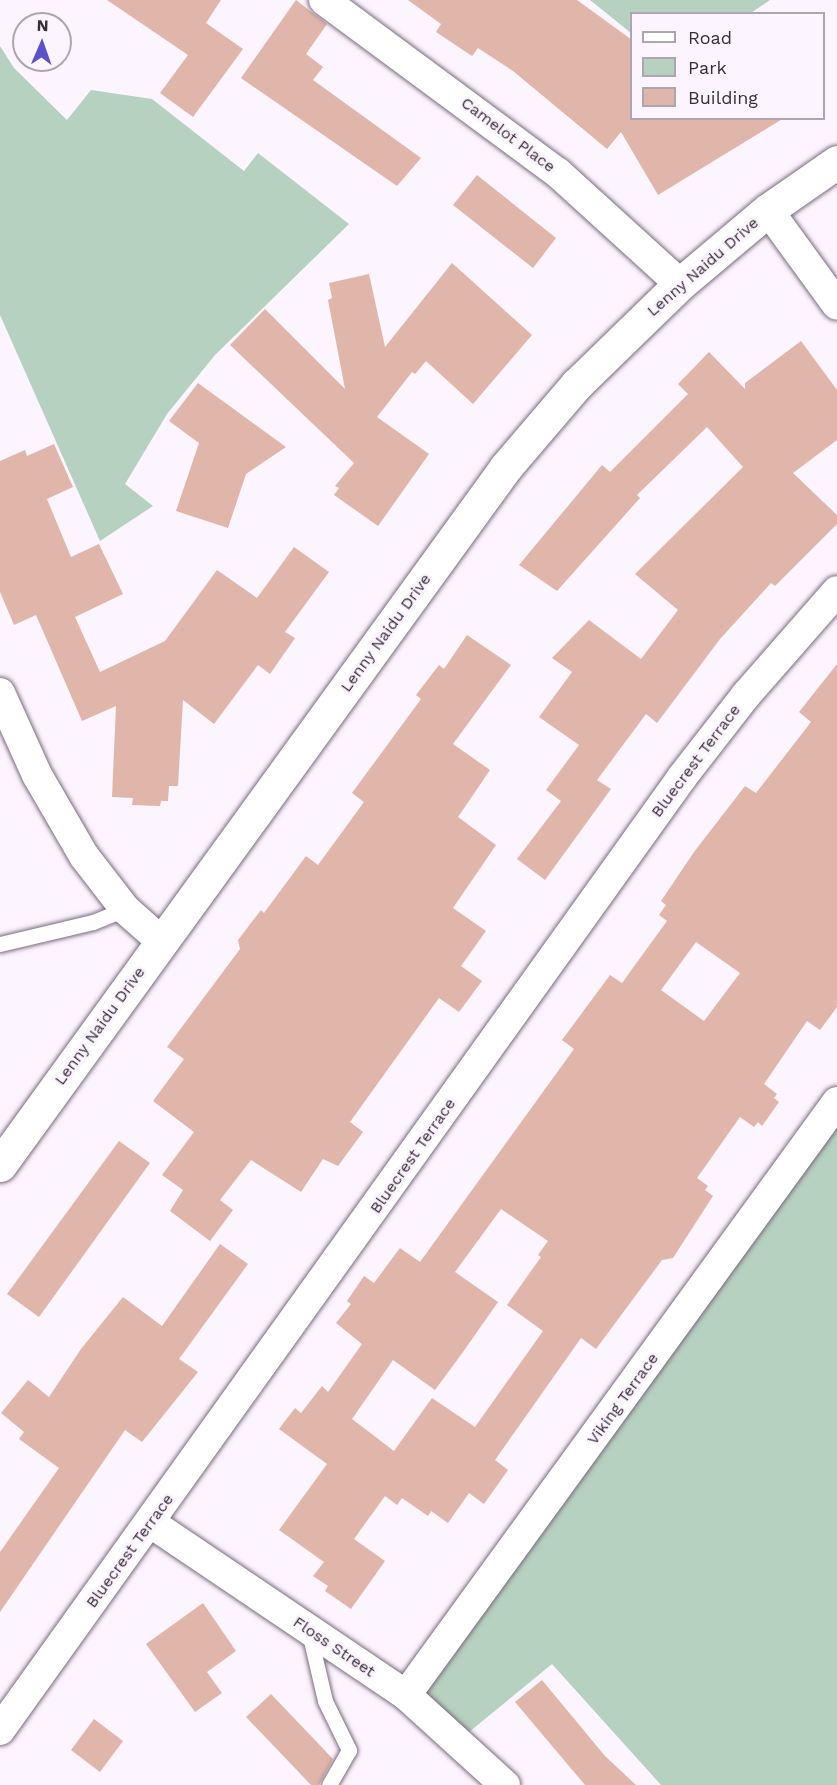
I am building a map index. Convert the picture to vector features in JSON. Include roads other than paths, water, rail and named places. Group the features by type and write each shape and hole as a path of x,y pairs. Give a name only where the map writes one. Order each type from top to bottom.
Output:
{"street":[{"name":"Camelot Place","path":"324,0 558,173 680,284"},
{"name":"Lenny Naidu Drive","path":"0,1164 506,467 577,384 680,284 768,210 837,162"},
{"path":"768,210 837,305"},
{"name":"Bluecrest Terrace","path":"0,1730 151,1523 683,776 746,695 837,591"},
{"path":"0,693 52,804 94,871 125,909 161,941"},
{"name":"Viking Terrace","path":"406,1695 837,1102"},
{"name":"Floss Street","path":"151,1523 406,1695 505,1785"}],"lane":[{"path":"0,944 93,922 125,909"},
{"path":"308,1629 325,1701 349,1750 329,1785"}]}
